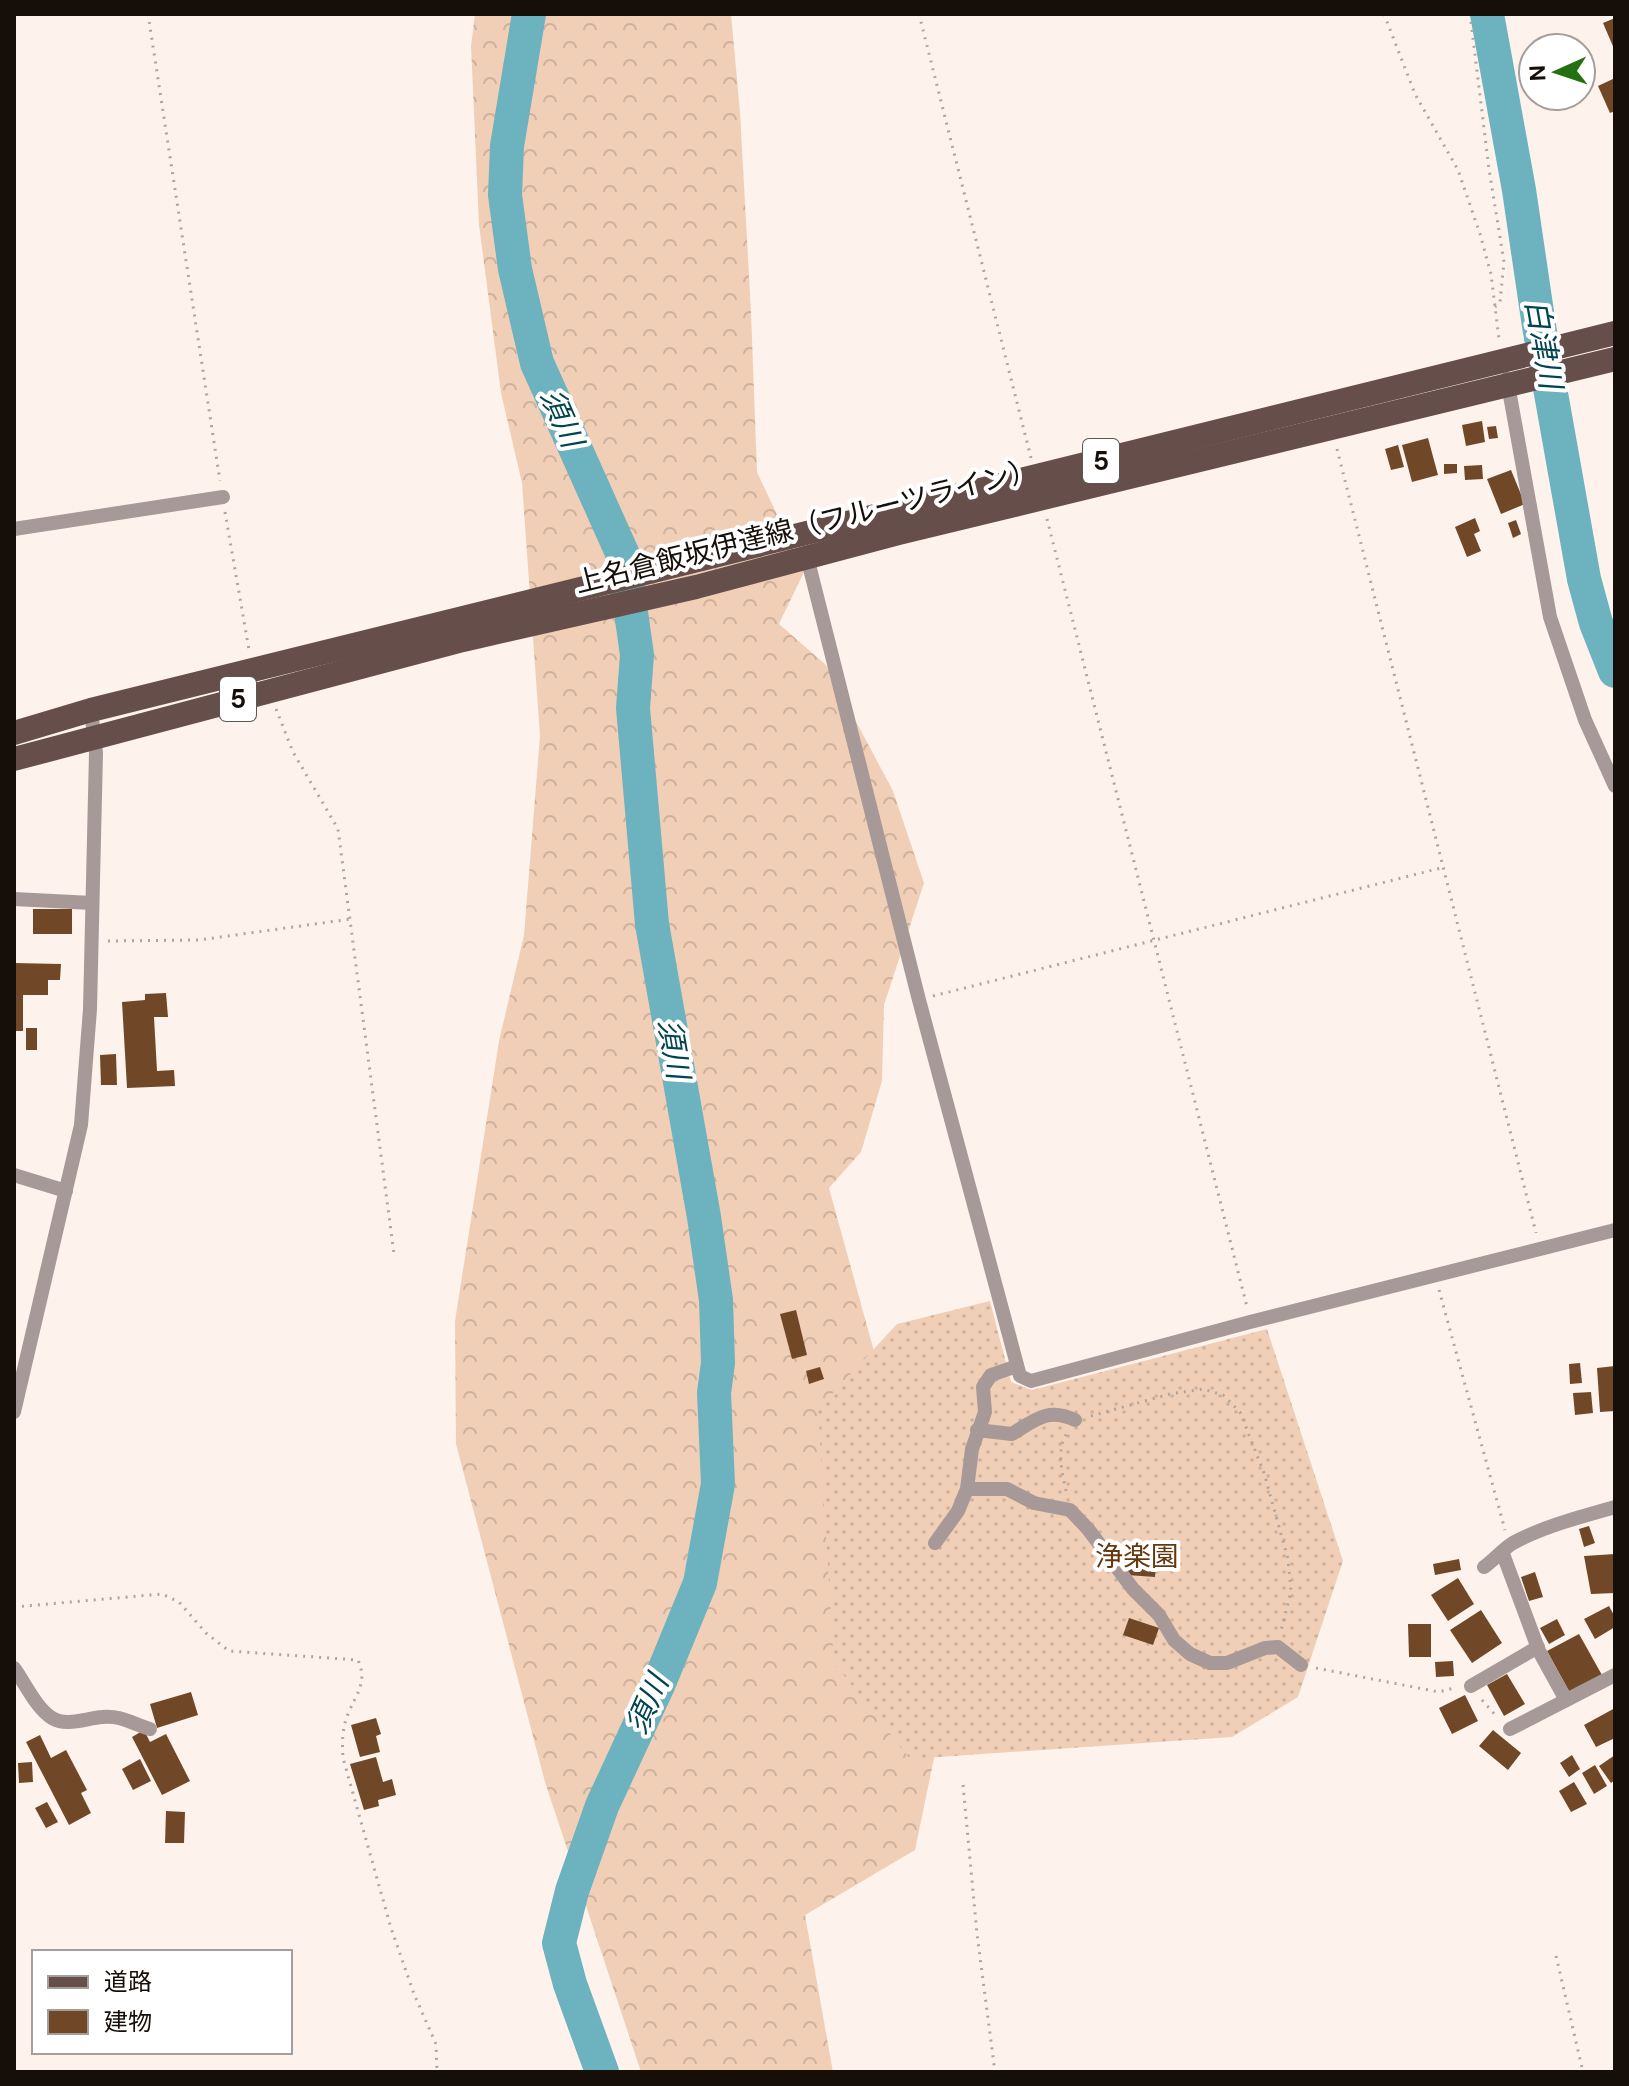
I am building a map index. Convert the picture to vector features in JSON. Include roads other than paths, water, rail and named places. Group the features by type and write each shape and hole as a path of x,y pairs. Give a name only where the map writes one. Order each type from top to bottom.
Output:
{"main road":[{"name":"上名倉飯坂伊達線（フルーツライン）","path":"14,733 91,710 252,671 696,587 1039,488 1509,360 1612,347"},
{"name":"上名倉飯坂伊達線（フルーツライン）","path":"14,759 269,691 463,629 688,563 1332,429 1515,384 1612,347"}],"street":[{"path":"1509,360 1550,617 1585,720 1615,786"},
{"path":"14,529 223,497"},
{"path":"807,557 919,1000 1020,1376 1031,1381 1615,1230"},
{"path":"14,1412 81,1125 90,1009 94,737 91,710"},
{"path":"14,899 92,903"},
{"path":"14,1175 66,1191"},
{"path":"935,1543 958,1511 967,1489 966,1475 977,1430 985,1412 983,1387 991,1375 1017,1366"},
{"path":"977,1430 1012,1434 1036,1417 1048,1413 1075,1420"},
{"path":"967,1489 1007,1489 1034,1503 1070,1510 1133,1589 1159,1615 1174,1640 1190,1654 1210,1663 1227,1663 1265,1648 1278,1647 1301,1665"},
{"path":"1484,1567 1506,1549 1561,1524 1615,1507"},
{"path":"1506,1549 1538,1647 1566,1700"},
{"path":"1471,1686 1538,1647"},
{"path":"14,1668 43,1710 55,1720 69,1722 113,1716 150,1729"},
{"path":"1510,1729 1615,1675"}],"waterway":[{"name":"須川","path":"529,14 507,146 505,195 515,269 537,363 623,555 637,655 633,708 652,924 716,1300 718,1363 714,1393 718,1484 700,1583 659,1683 602,1806 572,1891 559,1943 570,1984 602,2072"},
{"name":"白津川","path":"1487,14 1584,579 1596,623 1615,671"}],"park label":[{"name":"浄楽園","path":"1137,1556"}]}
